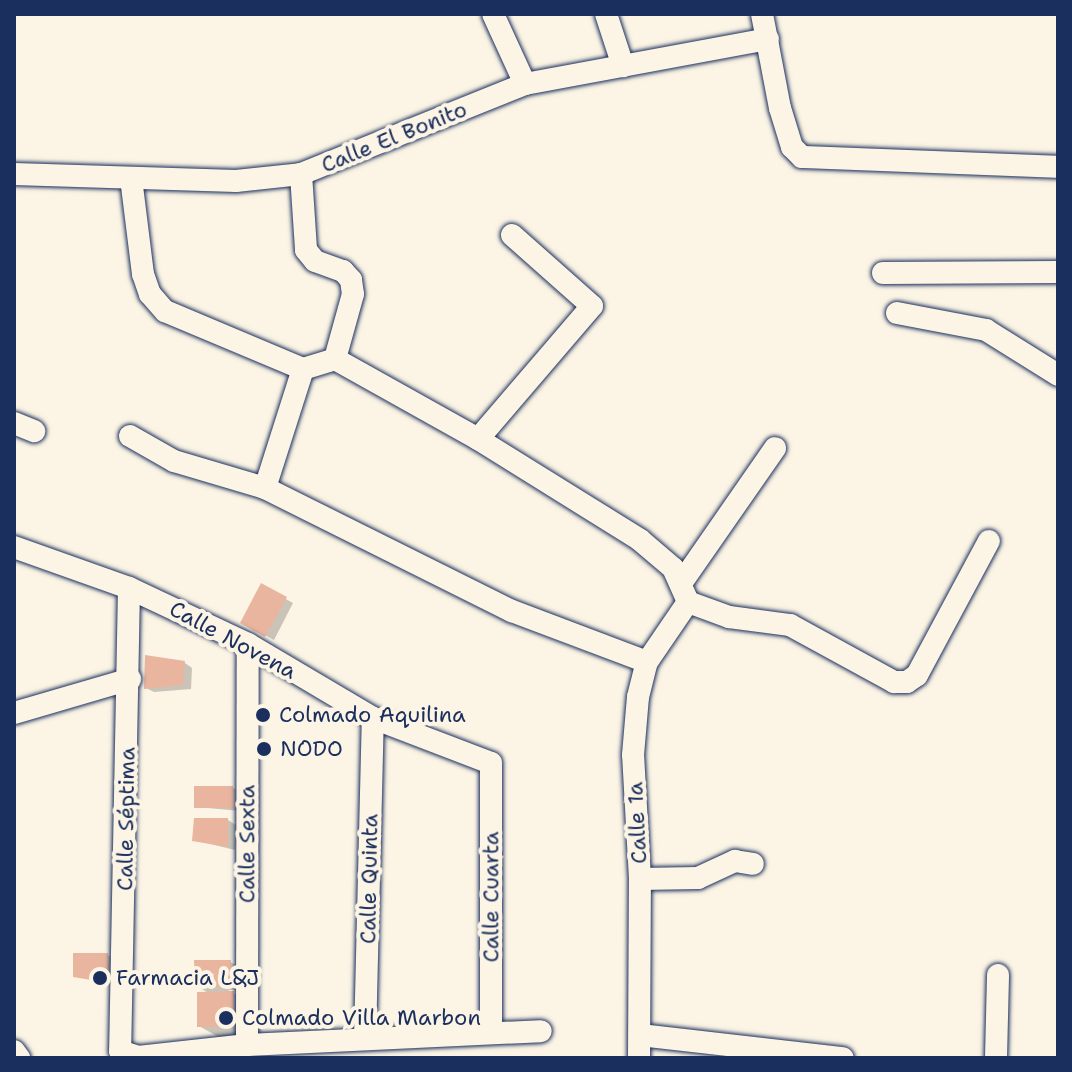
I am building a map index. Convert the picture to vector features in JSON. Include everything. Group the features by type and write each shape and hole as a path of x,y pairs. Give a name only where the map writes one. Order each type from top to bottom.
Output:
{"street":[{"path":"493,14 525,84"},
{"path":"606,14 623,66"},
{"path":"762,14 780,108 792,147 802,157 1058,167"},
{"name":"Calle El Bonito","path":"14,174 236,181 301,174 525,84 768,39"},
{"path":"301,174 306,250 315,261 343,271 351,280 353,294 335,359"},
{"path":"131,178 150,294 165,311 303,369 335,359 478,439 640,540 685,592 729,617 790,625 894,682 907,682 917,675 989,541"},
{"path":"478,439 592,306 512,235"},
{"path":"883,273 1058,272"},
{"path":"897,313 986,330 1058,375"},
{"path":"265,488 303,369"},
{"path":"130,436 174,461 265,488 498,605 647,662"},
{"name":"Calle 1a","path":"639,1058 640,879 633,755 638,697 647,662 685,592 775,448"},
{"name":"Calle Novena","path":"14,547 129,588 248,644 373,718 491,763"},
{"name":"Calle Séptima","path":"129,588 130,679 120,1051 138,1057 247,1045"},
{"name":"Calle Sexta","path":"247,1045 248,644"},
{"path":"14,713 130,679"},
{"name":"Calle Quinta","path":"365,1039 373,718"},
{"name":"Calle Cuarta","path":"491,763 491,1032"},
{"path":"640,879 698,878 735,861 753,864"},
{"path":"996,1058 998,975"},
{"path":"247,1045 317,1049 365,1039 443,1048 491,1032 541,1031"},
{"path":"640,1035 843,1058"},
{"path":"14,1051 19,1058"}],"building":[{"path":"261,583 287,597 265,637 240,623"},
{"path":"145,655 185,661 183,685 144,689"},
{"path":"194,786 233,786 234,808 194,808"},
{"path":"194,818 228,818 228,847 192,841"},
{"path":"73,953 108,953 109,983 73,977"},
{"path":"194,960 231,960 231,987 195,987"},
{"path":"234,991 234,1027 197,1027 197,992"}],"place":[{"name":"Colmado Aquilina","path":"263,715"},
{"name":"NODO","path":"264,749"},
{"name":"Farmacia L&J","path":"100,978"},
{"name":"Colmado Villa Marbon","path":"226,1018"}]}
